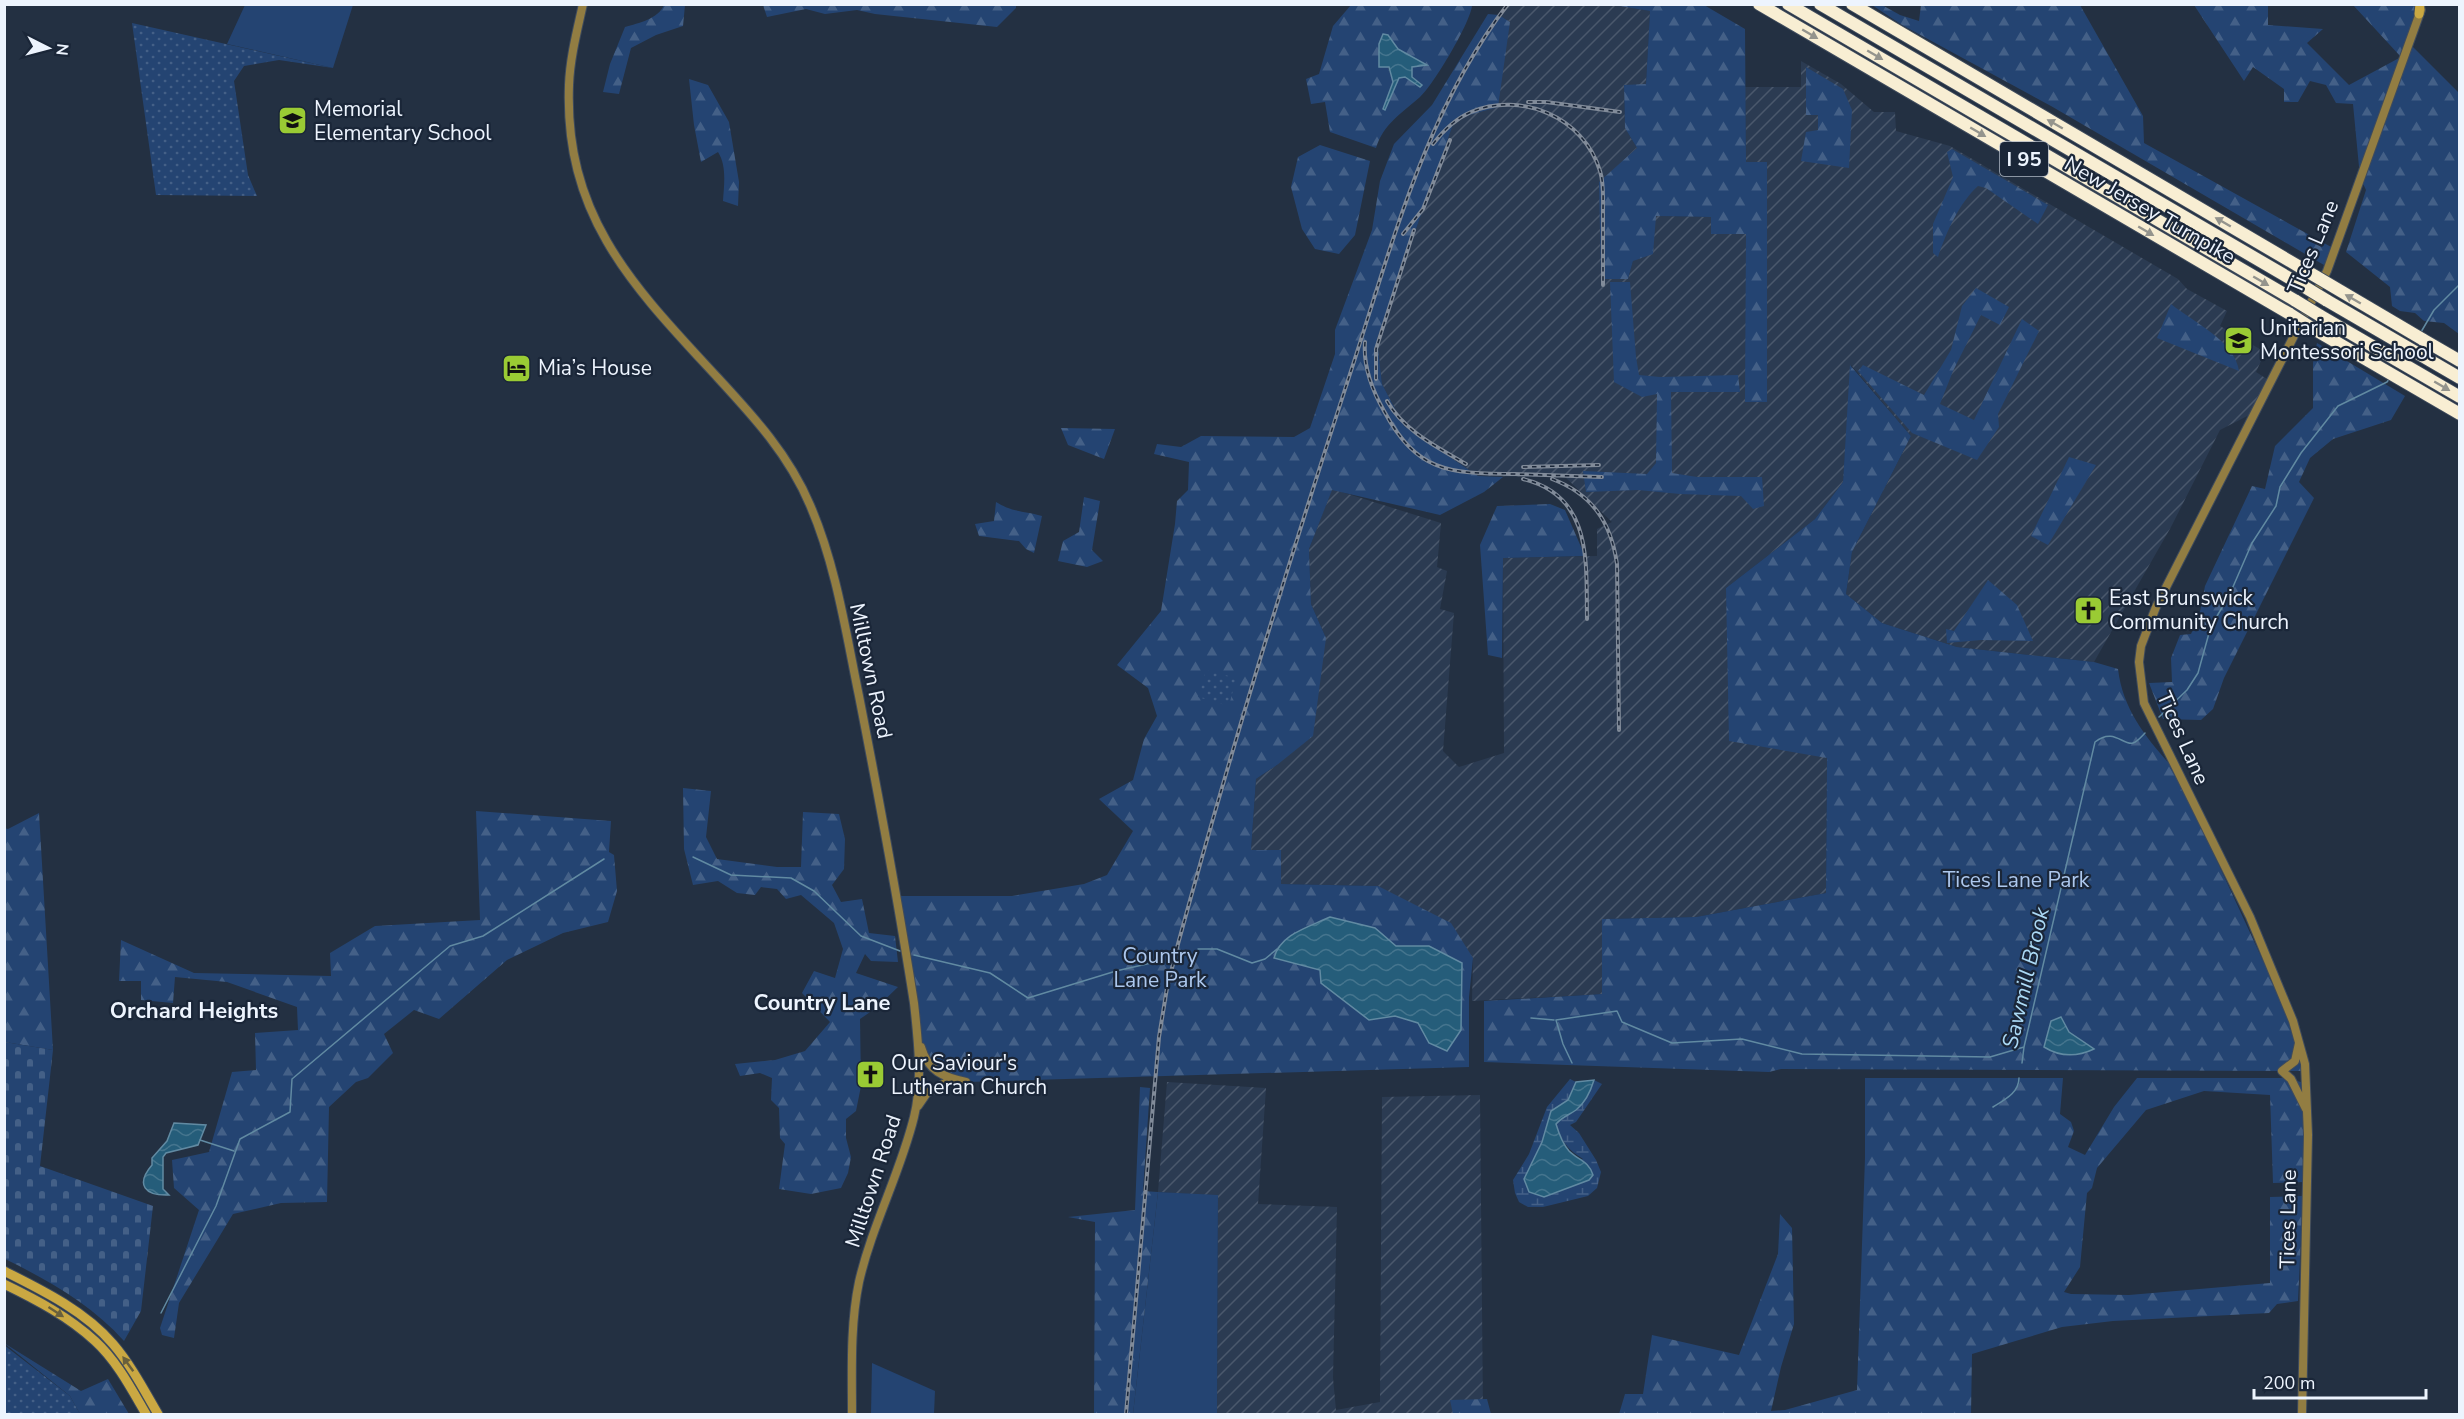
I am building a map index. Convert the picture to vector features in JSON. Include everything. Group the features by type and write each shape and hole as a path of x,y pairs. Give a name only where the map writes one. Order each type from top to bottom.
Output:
{"highway":[{"name":"New Jersey Turnpike","path":"1759,4 2460,414"},
{"name":"New Jersey Turnpike","path":"1788,4 2460,397"},
{"name":"New Jersey Turnpike","path":"1820,4 2460,378"},
{"name":"New Jersey Turnpike","path":"1852,4 2460,361"}],"main road":[{"path":"4,1271 50,1295 84,1318 111,1342 133,1371 158,1414"},
{"path":"4,1284 54,1310 96,1342 113,1362 146,1414"}],"street":[{"name":"Milltown Road","path":"583,4 571,67 569,120 576,164 590,208 603,237 636,287 754,417 782,452 804,491 822,537 865,729 906,947 918,1038 918,1082 915,1115 872,1235 859,1282 854,1314 852,1414"},
{"name":"Tices Lane","path":"2302,1414 2307,1112 2306,1071 2300,1041 2278,981 2250,917 2144,703 2139,663 2141,646 2156,607 2327,271 2421,8"},
{"path":"918,1038 924,1057 933,1070 946,1077 966,1082"},
{"path":"2300,1041 2295,1061 2282,1071 2291,1079 2307,1112"},
{"path":"915,1115 923,1096 947,1082"}],"shaded area":[{"path":"1620,4 1620,6 1650,11 1646,85 1624,85 1625,128 1637,148 1625,160 1601,279 1628,279 1633,261 1656,216 1712,217 1746,234 1767,401 1767,163 1746,162 1745,87 1801,87 1801,61 1841,84 1874,112 1895,112 1896,131 1950,146 2178,279 2187,289 2227,311 2220,326 2265,352 2256,372 2270,381 2255,412 2220,430 2171,527 2094,662 1957,647 1882,623 1846,594 1852,552 1911,436 1851,365 1843,482 1815,519 1726,588 1827,758 1826,893 1696,917 1602,919 1602,994 1472,1001 1473,958 1378,886 1281,884 1251,850 1256,779 1277,765 1326,638 1311,604 1309,549 1332,489 1441,523 1437,567 1447,571 1440,609 1454,613 1443,751 1459,767 1504,753 1503,558 1597,556 1597,529 1612,522 1565,477 1478,476 1404,426 1382,384 1377,339 1455,119 1510,22 1499,15 1508,5"},
{"path":"1167,1082 1266,1088 1258,1204 1337,1207 1333,1378 1336,1410 1380,1402 1382,1097 1480,1095 1483,1413 1217,1414 1218,1196 1158,1192"}],"green space":[{"path":"1016,4 1016,8 997,27 875,14 857,10 825,14 806,9 767,17 763,5"},
{"path":"245,5 353,5 333,68 227,44"},
{"path":"664,5 685,5 683,26 656,35 631,48 619,94 603,92 610,64 625,27 653,17"},
{"path":"1351,5 1472,5 1459,38 1434,80 1426,91 1400,113 1383,132 1376,148 1330,132 1325,102 1311,104 1306,79 1319,74 1333,26","holes":["1388,35 1398,49 1426,65 1412,66 1412,77 1422,84 1405,77 1399,78 1385,110 1383,109 1393,82 1388,67 1379,66"]},
{"path":"1620,5 1704,5 1745,29 1746,162 1767,162 1767,402 1745,402 1746,234 1711,234 1711,217 1656,216 1653,254 1633,261 1628,279 1601,279 1599,182 1637,148 1625,128 1624,85 1646,84 1650,11"},
{"path":"1872,5 1882,5 1900,15 1919,21 1921,5 2080,5 2143,116 2144,143 2333,248 2324,265 2051,106 1902,25"},
{"path":"2194,5 2268,5 2268,25 2323,29 2307,43 2349,85 2401,57 2353,5 2419,5 2407,41 2459,93 2459,334 2444,323 2424,321 2415,313 2400,311 2392,306 2390,287 2346,252 2366,190 2360,177 2353,104 2336,103 2326,85 2310,81 2298,102 2284,102 2284,89 2253,67 2244,81"},
{"name":"Country Lane Park","path":"1488,14 1499,15 1510,22 1498,107 1455,119 1377,339 1382,384 1404,426 1478,476 1503,477 1484,492 1440,515 1332,490 1309,549 1311,604 1326,638 1313,736 1256,779 1251,850 1281,850 1281,884 1378,886 1451,923 1473,958 1469,997 1469,1067 966,1082 946,1077 924,1057 896,896 1012,896 1084,884 1107,875 1133,831 1099,799 1133,780 1144,739 1157,716 1148,688 1117,665 1161,611 1177,501 1188,490 1189,462 1154,454 1157,444 1181,447 1201,436 1294,437 1310,428 1335,354 1335,330 1372,230 1380,181 1394,144 1432,105"},
{"path":"132,23 333,68 279,60 244,66 234,81 248,175 257,196 156,195"},
{"path":"1806,67 1843,89 1852,110 1849,168 1801,161 1806,132 1818,130 1818,115 1806,115"},
{"path":"689,79 708,85 729,122 739,182 738,206 723,201 724,169 718,152 701,162"},
{"path":"1320,145 1370,161 1355,235 1339,254 1315,249 1302,229 1291,187 1298,157"},
{"path":"1952,149 2048,205 2038,224 1986,188 1978,186 1954,219 1938,257 1933,253 1933,224 1953,177 1947,152"},
{"path":"1610,282 1630,282 1639,375 1660,377 1738,375 1740,392 1671,392 1672,473 1697,477 1762,477 1764,506 1753,509 1741,496 1638,490 1586,492 1583,471 1647,474 1656,463 1657,394 1642,397 1614,382"},
{"path":"1976,288 2009,307 2000,325 1981,315 1953,371 1940,404 1974,420 2022,319 2039,331 1998,414 1999,427 1977,460 1912,433 1858,371 1863,365 1924,395 1951,350 1962,306"},
{"path":"2171,304 2222,341 2236,360 2239,371 2157,338"},
{"path":"2317,343 2405,396 2391,420 2333,439 2310,458 2299,482 2314,498 2224,678 2213,709 2201,720 2163,719 2149,683 2172,682 2171,658 2180,635 2191,634 2199,617 2205,586 2252,486 2265,489 2275,446 2313,408 2313,363"},
{"name":"Tices Lane Park","path":"1850,365 1911,436 1852,552 1846,594 1882,623 1957,647 2094,662 2118,669 2131,712 2146,736 2175,770 2294,1028 2306,1071 1781,1069 1769,1072 1484,1062 1484,1001 1602,994 1602,919 1696,917 1826,893 1827,758 1729,741 1726,588 1815,519 1843,482"},
{"path":"1061,428 1115,429 1104,459 1068,445"},
{"path":"2069,457 2096,465 2048,545 2031,536"},
{"path":"1084,497 1100,501 1092,550 1103,561 1087,567 1058,561 1063,541 1079,532"},
{"path":"996,502 1013,510 1042,516 1034,553 1026,549 1019,541 979,536 975,524 994,521"},
{"path":"1550,504 1565,510 1585,556 1503,558 1502,658 1488,655 1480,545 1497,506"},
{"path":"1988,580 2017,605 2033,641 1981,640 1947,643 1946,629 1954,631"},
{"path":"1206,670 1236,678 1229,706 1198,697"},
{"path":"683,788 711,791 706,837 717,859 777,867 801,867 803,812 839,814 845,839 844,869 832,885 841,902 862,899 869,933 895,936 898,962 871,961 865,954 856,973 898,987 876,1008 860,1019 861,1086 856,1111 846,1119 846,1138 851,1157 848,1173 841,1188 811,1194 779,1189 785,1144 780,1138 779,1108 771,1100 772,1078 760,1073 740,1076 735,1064 775,1060 805,1051 830,1022 802,993 814,971 835,978 843,949 834,923 801,895 786,899 777,889 761,887 755,895 737,893 718,881 693,885 684,849"},
{"path":"476,811 611,821 609,852 614,855 617,891 608,922 563,933 507,960 439,1019 414,1010 384,1034 393,1053 368,1078 356,1082 329,1107 327,1202 281,1203 233,1214 179,1303 174,1338 162,1335 160,1328 199,1210 174,1188 172,1160 209,1152 232,1072 256,1070 255,1033 298,1030 297,1007 227,982 175,977 173,1003 141,1000 141,981 119,981 121,940 194,973 331,976 330,953 375,926 480,920"},
{"path":"39,813 53,1050 5,1042 4,828 8,829"},
{"path":"5,1042 53,1050 40,1166 153,1206 141,1311 124,1341 98,1316 69,1294 5,1259"},
{"path":"1865,1078 2063,1078 2060,1114 2071,1122 2074,1131 2068,1147 2085,1155 2114,1107 2137,1078 2285,1078 2305,1083 2305,1182 2273,1183 2270,1095 2204,1091 2146,1110 2097,1168 2092,1188 2087,1193 2080,1267 2064,1292 2129,1295 2270,1283 2270,1197 2303,1196 2298,1301 2277,1304 2269,1313 2113,1321 2062,1327 1972,1354 1971,1414 1619,1414 1625,1394 1643,1394 1652,1335 1739,1355 1778,1254 1780,1214 1792,1228 1794,1324 1771,1411 1785,1410 1857,1390 1865,1158"},
{"path":"1570,1079 1576,1082 1568,1100 1551,1111 1542,1142 1524,1179 1583,1159 1566,1144 1556,1124 1582,1104 1594,1080 1602,1084 1576,1122 1570,1125 1579,1133 1596,1160 1601,1172 1597,1188 1588,1196 1543,1207 1528,1207 1519,1202 1513,1180 1529,1154 1547,1107"},
{"path":"1140,1087 1150,1088 1143,1191 1158,1192 1133,1414 1094,1414 1095,1222 1068,1217 1135,1210"},
{"path":"1158,1192 1218,1195 1217,1414 1133,1414"},
{"path":"4,1343 81,1391 108,1379 129,1414 80,1414 70,1396"},
{"path":"4,1345 70,1396 80,1414 5,1414"},
{"path":"872,1363 935,1391 934,1414 871,1414"},
{"path":"1487,1399 1491,1414 1453,1414 1450,1400"}],"water":[{"path":"1383,34 1388,35 1398,49 1427,65 1412,67 1412,77 1422,85 1420,87 1405,77 1399,78 1385,110 1383,109 1393,82 1389,67 1379,67 1379,44"},
{"path":"1330,917 1375,928 1396,946 1429,946 1462,963 1461,1030 1447,1051 1429,1043 1418,1023 1395,1016 1369,1020 1321,983 1320,970 1274,958 1282,943 1289,937"},
{"path":"2061,1017 2069,1032 2094,1049 2069,1055 2056,1053 2044,1047 2051,1021"},
{"path":"1594,1080 1582,1104 1556,1124 1567,1148 1586,1164 1593,1175 1589,1180 1544,1197 1529,1192 1524,1179 1542,1142 1551,1111 1568,1100 1576,1082"},
{"path":"174,1123 206,1125 198,1145 166,1153 163,1157 163,1189 169,1195 154,1194 145,1188 144,1178 152,1165 152,1158 167,1141"}],"waterway":[{"name":"Sawmill Brook","path":"2421,332 2434,310 2460,284"},
{"name":"Sawmill Brook","path":"2159,717 2187,690 2198,673 2211,626 2229,596 2252,543 2276,506 2280,487 2301,453 2338,406 2387,382 2390,378"},
{"name":"Sawmill Brook","path":"2022,1063 2095,742 2108,736 2133,743 2145,733"},
{"path":"693,857 731,875 791,878 814,891 861,936 900,951"},
{"path":"161,1313 216,1206 240,1139 290,1112 292,1079 450,946 483,936 604,859"},
{"path":"1198,949 1217,949 1252,963 1265,959 1277,949"},
{"path":"914,955 990,973 1028,998 1116,971 1160,961"},
{"path":"1572,1063 1563,1044 1556,1020 1617,1011 1622,1022 1672,1043 1742,1039 1802,1054 1990,1057 2024,1047"},
{"path":"1531,1018 1554,1020"},
{"name":"Sawmill Brook","path":"1993,1107 2014,1092 2019,1078"},
{"path":"200,1140 234,1151"}],"railway":[{"path":"1126,1414 1159,1037 1167,988 1178,944 1260,659 1396,231 1432,136 1454,90 1479,46 1508,4"},
{"path":"1528,102 1546,102 1620,112"},
{"path":"1433,144 1460,118 1490,106 1530,107 1548,113 1565,123 1580,136 1592,152 1600,171 1603,186 1603,285"},
{"path":"1403,234 1423,209 1450,140"},
{"path":"1376,379 1376,349 1414,230"},
{"path":"1365,342 1367,369 1372,387 1397,432 1423,458 1438,466 1472,473 1602,477"},
{"path":"1387,401 1394,412 1412,430 1466,464"},
{"path":"1523,467 1599,465"},
{"path":"1523,479 1546,488 1562,500 1574,516 1585,554 1587,619"},
{"path":"1552,479 1566,485 1589,501 1604,523 1614,549 1617,564 1619,730"}],"place":[{"name":"Memorial Elementary School","path":"293,121"},
{"name":"Unitarian Montessori School","path":"2239,340"},
{"name":"Mia’s House","path":"517,368"},
{"name":"East Brunswick Community Church","path":"2088,610"},
{"name":"Our Saviour's Lutheran Church","path":"870,1075"}],"district":[{"name":"Country Lane","path":"822,1003"},
{"name":"Orchard Heights","path":"194,1011"}]}
